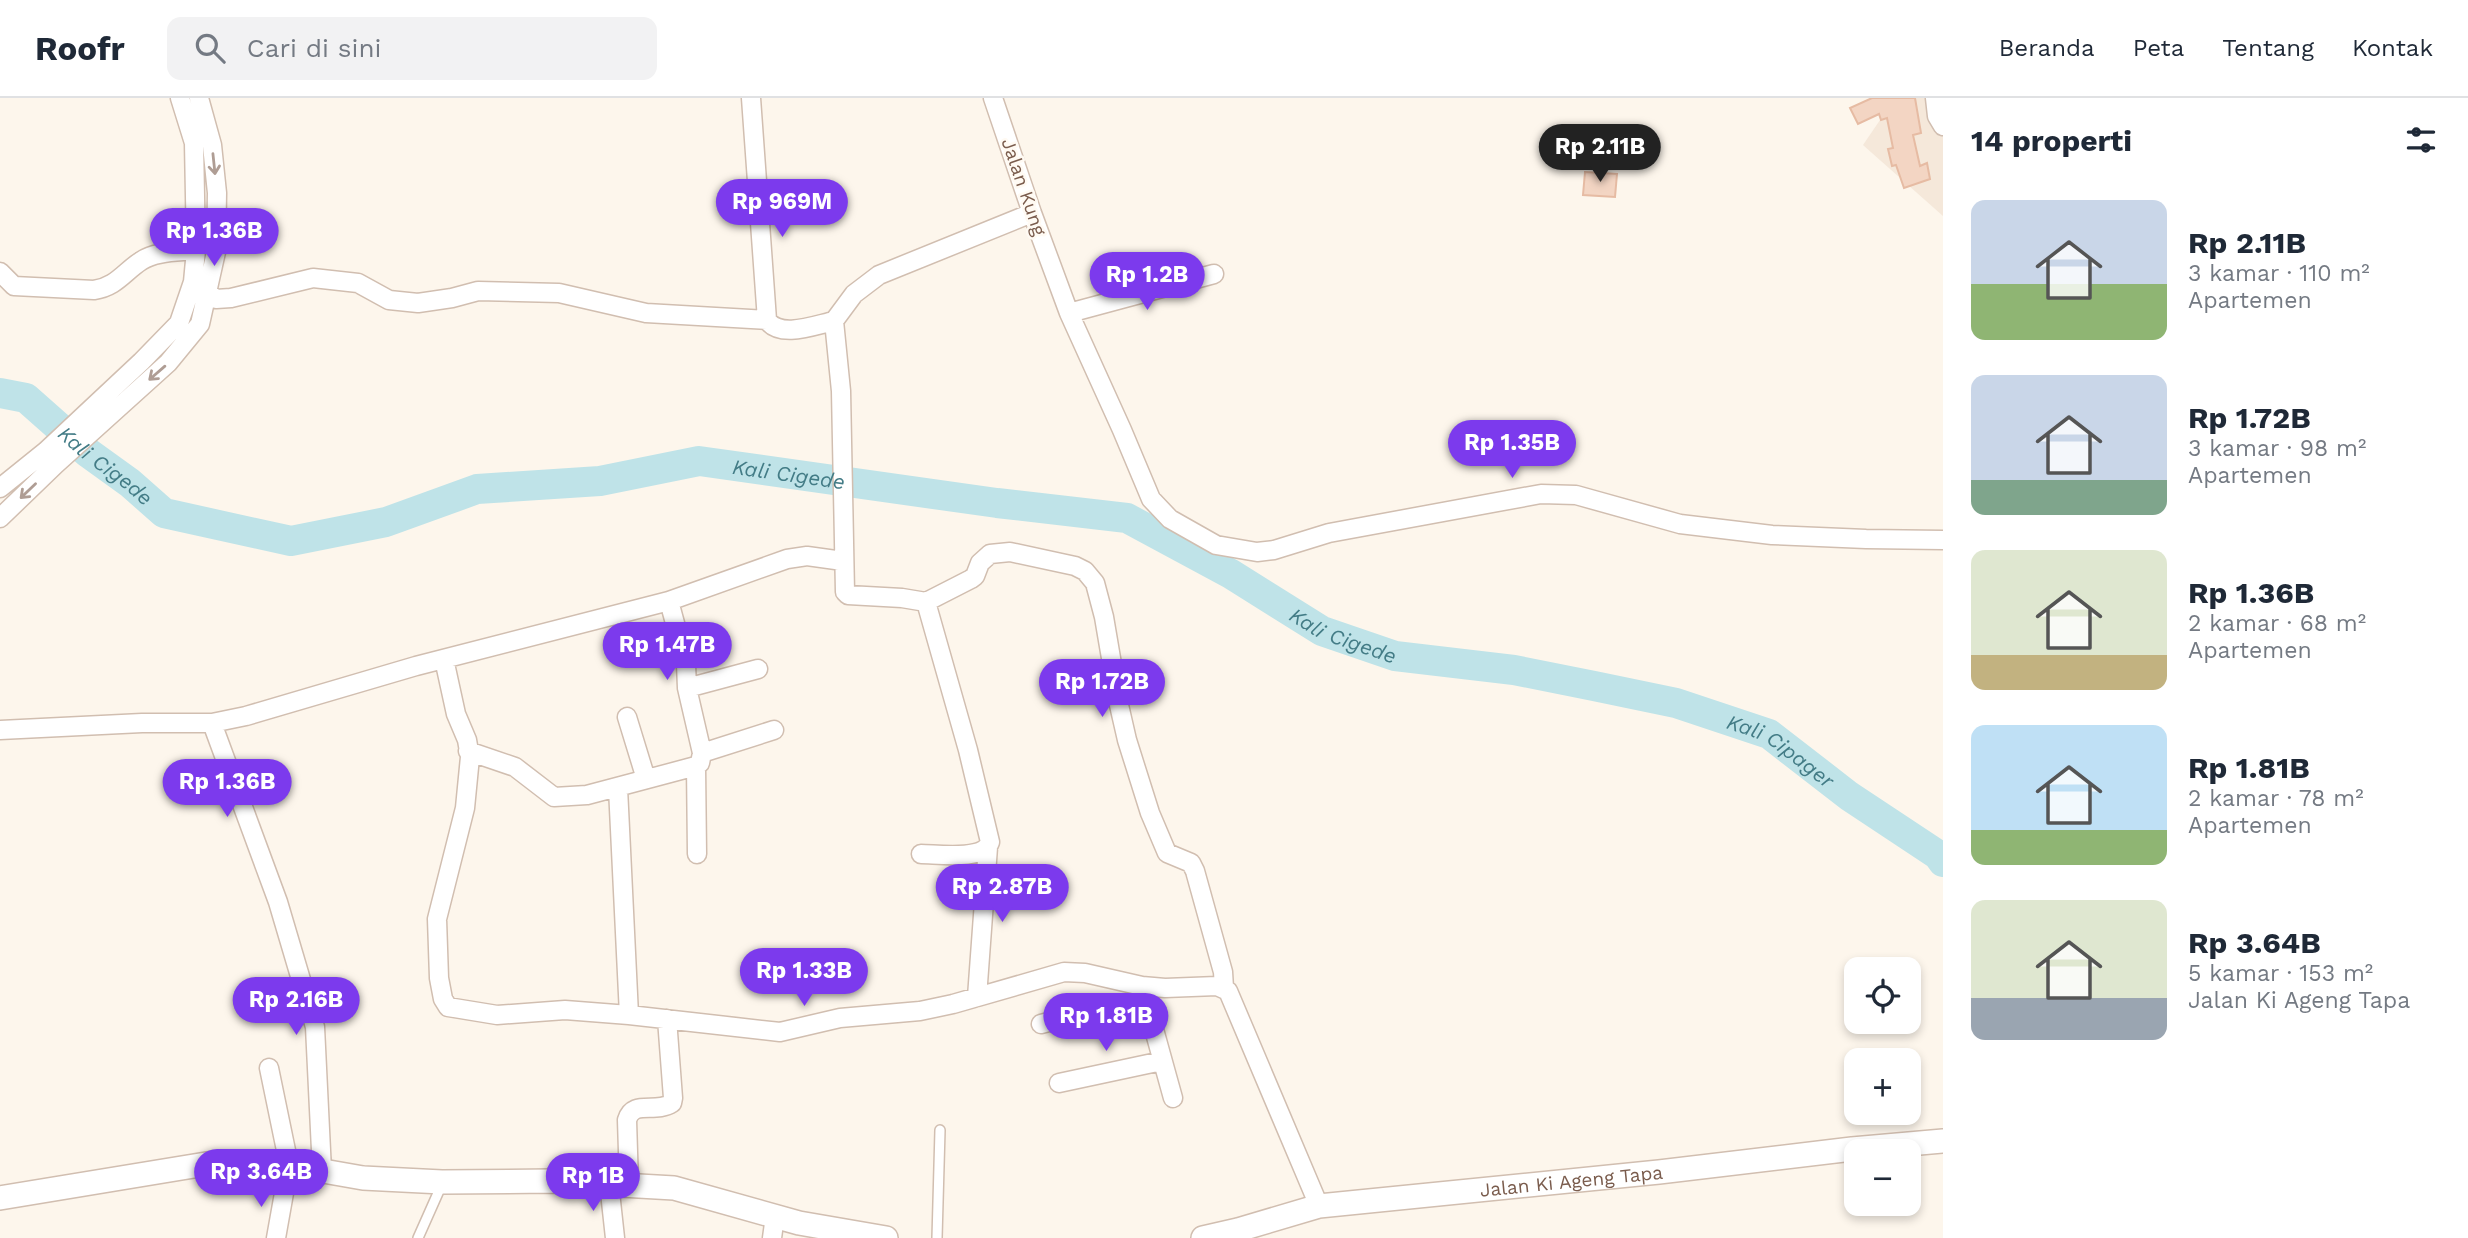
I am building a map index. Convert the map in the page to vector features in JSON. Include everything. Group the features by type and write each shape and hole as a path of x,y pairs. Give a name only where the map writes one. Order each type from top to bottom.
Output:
{"street":[{"path":"0,518 105,394 179,323 193,282 196,250 194,143 180,98"},
{"path":"0,488 51,457 118,407 168,363 201,324 216,252 217,193 212,145 199,98"},
{"path":"751,98 767,320"},
{"name":"Jalan Kung","path":"993,98 1069,313 1151,499 1170,519 1216,545 1238,551 1274,550 1329,533 1541,494 1576,495 1680,524 1758,533 1943,540"},
{"path":"1935,98 1937,116 1943,126"},
{"path":"193,282 216,299 232,298 313,278 358,283 388,300 418,303 478,291 559,293 646,313 767,320 776,328 785,330 834,321 855,294 879,275 1032,212"},
{"path":"0,272 14,286 94,290 119,281 149,257 196,250"},
{"path":"1069,313 1214,274"},
{"path":"834,321 841,391 843,561 846,594 902,597 926,602 971,579 980,563 995,552 1010,552 1075,566 1089,575 1095,583 1104,617 1127,740 1150,813 1167,853 1191,863 1195,871 1223,972 1224,988"},
{"path":"0,730 142,723 212,723 669,601 787,559 807,556 843,561"},
{"path":"669,601 686,664 687,688 699,759 697,854"},
{"path":"926,602 968,750 990,842 977,998"},
{"path":"444,659 456,714 467,740 469,778 465,808 437,919 439,978 445,1004 451,1009 497,1015 565,1010 780,1032 840,1018 919,1011 977,998 1064,972 1085,973 1143,991"},
{"path":"687,688 758,669"},
{"path":"627,717 646,779"},
{"path":"212,723 278,902 315,1027 322,1171"},
{"path":"468,751 515,768 554,797 587,795 646,779 774,730"},
{"path":"618,788 629,1015"},
{"path":"921,853 974,854 988,847"},
{"path":"1041,1024 1143,991 1224,988 1232,999 1319,1206"},
{"path":"1143,991 1172,1098"},
{"path":"615,1238 628,1115 635,1108 662,1108 672,1103 667,1019"},
{"path":"1059,1083 1162,1060"},
{"path":"269,1068 289,1165 276,1238"},
{"name":"Jalan Ki Ageng Tapa","path":"1203,1238 1319,1206 1943,1141"},
{"path":"0,1198 222,1162 289,1165 363,1178 442,1182 551,1181 674,1188 774,1227 799,1223 886,1238"}],"lane":[{"path":"937,1238 940,1130"},
{"path":"418,1238 442,1182"}],"shaded area":[{"path":"1895,98 1943,98 1943,216 1863,145"}],"building":[{"path":"1872,98 1915,98 1921,133 1913,135 1920,166 1927,163 1930,179 1904,188 1896,165 1892,166 1888,149 1893,148 1887,118 1881,120 1879,114 1858,124 1850,108"},
{"path":"1585,172 1617,174 1615,197 1583,195"}],"waterway":[{"name":"Kali Cigede","path":"0,393 26,398 87,452 130,483 164,513 291,541 386,522 477,489 600,481 699,461 997,503 1127,518 1231,574 1322,631 1395,656 1514,670 1676,703 1769,734 1849,796 1938,855 1943,862"}],"water label":[{"name":"Kali Cipager","path":"1779,752"}]}
